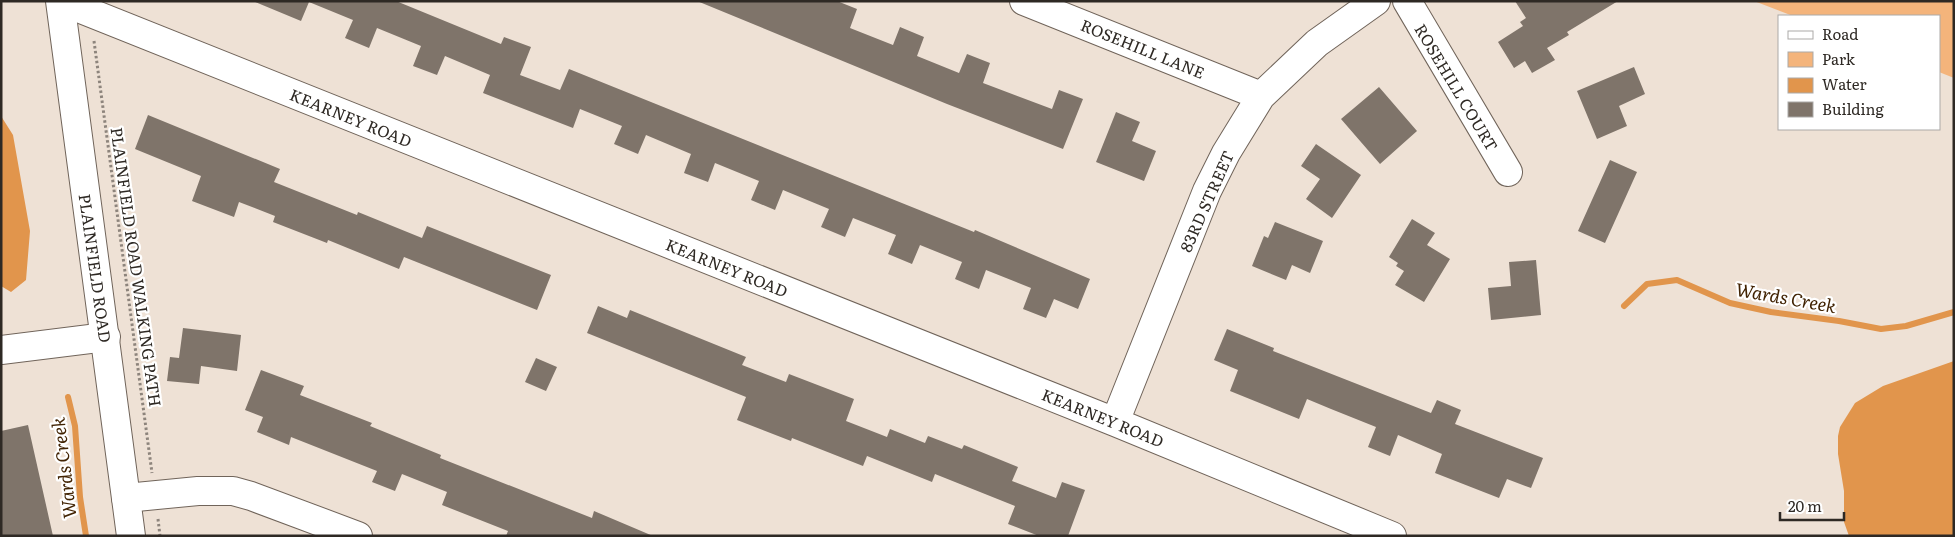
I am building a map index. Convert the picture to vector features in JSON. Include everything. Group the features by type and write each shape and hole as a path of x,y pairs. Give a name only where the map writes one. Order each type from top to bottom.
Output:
{"street":[{"name":"KEARNEY ROAD","path":"60,1 1115,422 1392,536"},
{"name":"PLAINFIELD ROAD","path":"60,1 131,536"},
{"name":"ROSEHILL LANE","path":"1024,1 1261,96"},
{"name":"83RD STREET","path":"1115,422 1207,191 1226,154 1261,96 1317,43 1376,1"},
{"name":"ROSEHILL COURT","path":"1407,1 1508,172"},
{"path":"1,350 106,337"},
{"path":"126,498 198,491 233,491 260,499 358,536"}],"path":[{"name":"PLAINFIELD ROAD WALKING PATH","path":"90,13 160,536"}],"green space":[{"path":"1754,1 1954,1 1954,78 1940,72 1940,15 1790,15"}],"water":[{"path":"1,116 13,135 30,231 26,280 11,292 1,286"},
{"path":"1954,361 1954,536 1849,536 1844,522 1844,491 1838,454 1840,427 1855,403 1883,386"}],"building":[{"path":"253,1 396,1 501,44 504,37 531,47 520,75 560,90 569,69 974,232 975,230 1090,279 1078,309 1054,299 1046,318 1023,309 1031,288 986,270 979,289 955,279 962,262 920,245 912,264 888,254 896,235 853,218 845,237 821,227 829,209 783,190 775,210 751,200 759,181 715,163 708,182 684,173 691,154 646,135 638,154 614,144 622,126 580,109 573,128 483,93 490,75 445,56 437,75 413,66 421,46 377,28 369,48 345,38 353,20 309,2 301,21"},
{"path":"697,1 837,1 857,9 850,28 893,45 900,27 924,37 917,56 959,73 967,54 990,63 983,83 1052,109 1059,90 1083,99 1063,149 947,104"},
{"path":"1515,1 1618,1 1567,32 1569,35 1547,48 1555,60 1532,73 1525,61 1514,68 1498,42 1523,26 1520,22 1526,18"},
{"path":"1634,67 1645,94 1619,106 1627,126 1597,139 1577,91"},
{"path":"1379,87 1417,131 1380,164 1341,119"},
{"path":"1116,112 1140,122 1132,141 1156,151 1144,181 1096,162"},
{"path":"148,115 280,169 274,182 357,215 358,212 422,238 427,226 551,275 537,310 404,257 399,269 328,240 327,243 273,222 275,216 239,202 234,217 192,201 201,176 135,149"},
{"path":"1316,144 1361,175 1332,218 1306,199 1320,179 1301,166"},
{"path":"1610,160 1637,172 1605,243 1578,231"},
{"path":"1412,219 1435,233 1427,245 1450,259 1424,302 1395,285 1404,271 1396,266 1398,263 1389,257"},
{"path":"1275,222 1323,241 1310,273 1292,265 1286,280 1252,266 1264,236 1268,238"},
{"path":"1536,260 1541,315 1491,320 1488,288 1511,286 1509,262"},
{"path":"598,306 627,318 630,310 746,357 742,365 786,382 789,374 854,399 846,421 887,437 890,429 925,443 928,436 962,449 964,445 1018,467 1012,481 1056,498 1062,482 1085,490 1068,536 1039,536 1008,524 1015,506 935,474 932,482 867,456 863,466 792,438 791,441 737,420 746,397 587,333"},
{"path":"183,328 241,335 237,371 201,366 199,384 167,381 170,357 179,358"},
{"path":"1227,329 1274,348 1273,351 1431,413 1437,400 1461,410 1455,424 1543,458 1531,488 1507,479 1499,498 1435,473 1442,454 1398,435 1390,456 1368,447 1376,427 1307,399 1299,419 1230,391 1238,370 1214,360"},
{"path":"536,358 557,367 546,391 525,382"},
{"path":"261,370 304,386 300,395 372,423 370,426 441,455 440,458 592,518 594,511 653,536 506,536 508,531 442,505 447,492 402,474 395,491 372,482 377,471 291,437 289,445 257,432 263,417 245,410"},
{"path":"28,425 53,536 1,536 1,431"}],"waterway":[{"name":"Wards Creek","path":"1624,306 1647,284 1677,280 1730,303 1771,312 1881,329 1906,326 1954,312"},
{"name":"Wards Creek","path":"68,397 75,426 80,497 86,536"}]}
